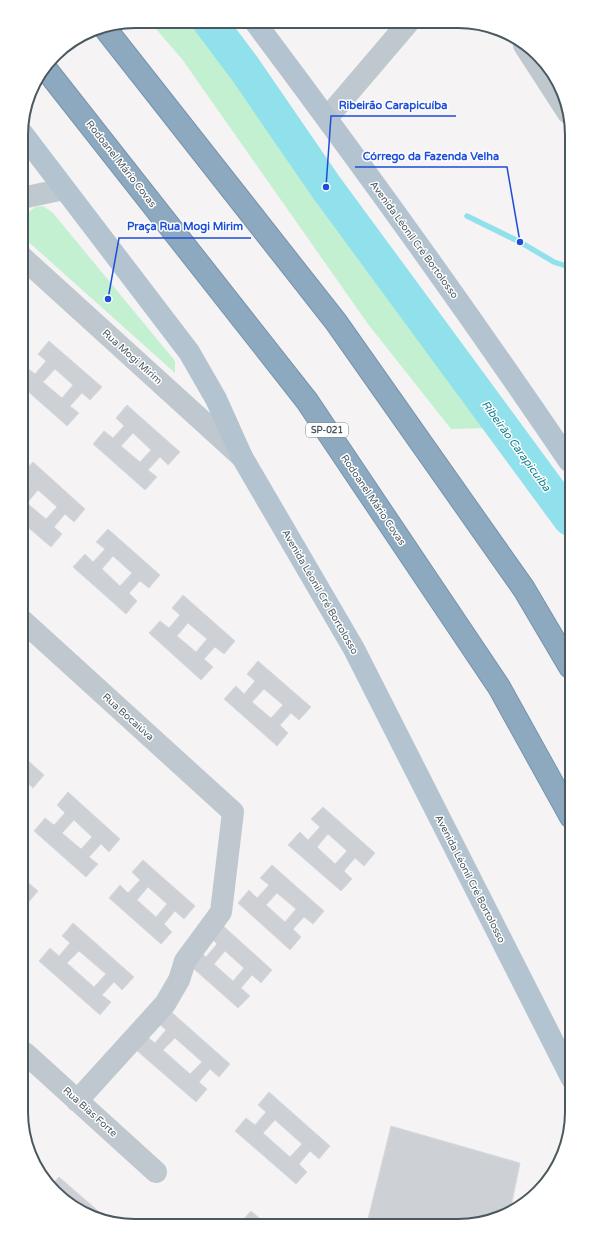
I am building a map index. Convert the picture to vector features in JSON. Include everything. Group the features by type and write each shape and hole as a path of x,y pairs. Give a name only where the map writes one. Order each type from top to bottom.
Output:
{"highway":[{"path":"108,32 336,322 524,590 565,659"},
{"name":"Rodoanel Mário Covas","path":"49,73 307,401 499,687 565,806"}],"main road":[{"name":"Avenida Léonil Cré Bortolosso","path":"259,28 509,372 565,455"},
{"name":"Avenida Léonil Cré Bortolosso","path":"28,141 189,352 216,399 242,457 354,649 565,1065"}],"street":[{"path":"326,118 404,28"},
{"path":"532,57 558,98"},
{"path":"28,197 64,189"},
{"name":"Rua Mogi Mirim","path":"28,262 242,457"},
{"name":"Rua Bocaiúva","path":"28,626 233,812 221,912 185,961 179,980 165,1004 78,1101"},
{"name":"Rua Bias Forte","path":"28,1056 156,1172"}],"green space":[{"path":"155,28 206,28 489,428 451,429 368,324 182,59"},
{"path":"43,206 53,213 175,361 175,373 28,241 28,213 35,207"}],"building":[{"path":"49,341 102,387 90,400 82,393 70,406 79,413 67,426 28,391 28,369 35,374 46,361 38,354","holes":["55,369 73,385 62,398 43,382"]},
{"path":"127,405 180,452 168,465 160,457 148,470 157,477 145,490 93,444 104,431 113,438 124,426 116,418","holes":["133,433 151,450 140,462 121,446"]},
{"path":"33,462 85,509 74,522 65,514 54,527 62,534 51,547 28,527 28,504 46,519 57,507 38,490 28,502 28,484 30,482 28,481 28,468"},
{"path":"108,529 160,575 149,588 140,581 129,593 137,601 126,614 73,567 85,554 93,562 105,549 96,542","holes":["113,556 132,573 120,586 102,569"]},
{"path":"183,595 235,641 224,654 215,647 204,659 213,667 201,680 149,633 160,621 169,628 180,615 172,608","holes":["188,623 207,639 196,652 177,636"]},
{"path":"258,661 311,707 299,720 291,713 280,725 288,733 277,746 224,699 236,686 244,694 255,681 247,674","holes":["264,689 283,705 271,718 252,702"]},
{"path":"28,761 44,775 33,788 28,784"},
{"path":"68,792 120,839 109,852 101,844 89,857 98,864 86,877 34,831 45,818 54,825 65,813 57,805","holes":["74,820 92,837 81,849 62,833"]},
{"path":"323,807 375,853 364,866 355,858 344,871 352,879 341,891 288,845 300,832 308,840 320,827 311,819","holes":["328,834 347,851 335,864 317,847"]},
{"path":"143,860 195,906 184,919 175,911 164,924 172,932 161,944 109,898 120,885 128,893 140,880 132,872","holes":["148,887 167,904 156,917 137,900"]},
{"path":"272,865 324,911 313,924 304,917 293,929 301,937 290,950 238,903 249,890 257,898 269,885 260,878","holes":["277,893 296,909 285,922 266,905"]},
{"path":"28,882 38,891 28,903"},
{"path":"73,923 134,977 122,990 114,982 102,995 111,1002 100,1015 39,961 50,948 59,956 70,943 62,936","holes":["79,951 106,974 94,987 67,963"]},
{"path":"220,923 272,970 261,983 252,975 241,988 250,996 238,1008 186,962 197,949 206,957 217,944 209,936","holes":["225,951 244,968 233,981 214,964"]},
{"path":"169,1010 230,1064 219,1077 210,1069 199,1082 207,1089 196,1102 135,1049 146,1036 155,1043 166,1030 158,1023","holes":["175,1038 202,1062 190,1074 163,1050"]},
{"path":"269,1092 330,1146 319,1159 310,1151 299,1164 307,1172 296,1184 235,1131 246,1118 255,1125 266,1112 258,1105","holes":["275,1120 302,1144 290,1157 263,1133"]},
{"path":"391,1126 520,1163 512,1204 499,1211 472,1218 458,1219 368,1219"},
{"path":"59,1177 100,1213 76,1201 55,1182"},
{"path":"251,1211 260,1219 244,1219"}],"waterway":[{"name":"Ribeirão Carapicuíba","path":"214,28 245,69 326,187 565,512"},
{"path":"467,216 520,242 554,262 565,266"}],"place":[{"name":"Ribeirão Carapicuíba","path":"326,187"},
{"name":"Córrego da Fazenda Velha","path":"520,242"},
{"name":"Praça Rua Mogi Mirim","path":"108,299"}]}
